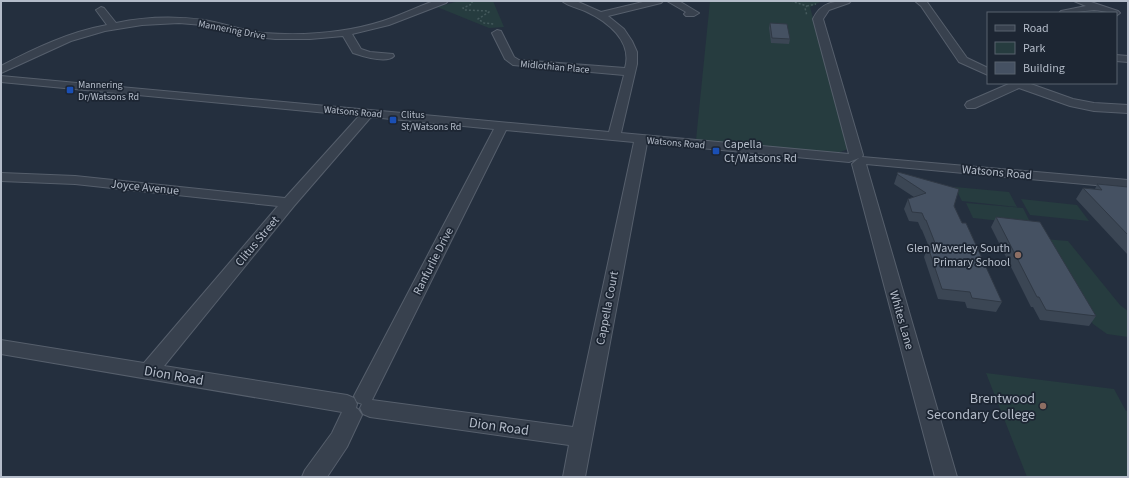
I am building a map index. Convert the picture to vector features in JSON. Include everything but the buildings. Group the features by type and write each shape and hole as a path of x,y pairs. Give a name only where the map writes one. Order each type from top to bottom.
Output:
{"street":[{"name":"Mannering Drive","path":"1,70 50,46 83,34 145,22 188,21 212,24 239,32 273,36 310,36 346,32 393,21 443,1"},
{"path":"567,1 600,15 618,28 630,44 632,57 630,72 614,136"},
{"path":"600,15 658,1"},
{"path":"672,1 694,13 689,14"},
{"name":"Whites Lane","path":"846,1 831,4 820,14 818,19 946,477"},
{"path":"920,1 924,4 963,60 987,72"},
{"path":"1079,1 1111,12"},
{"path":"1069,12 1096,7"},
{"path":"101,10 114,27"},
{"name":"Midlothian Place","path":"498,29 510,59 517,63 630,72"},
{"path":"346,32 357,51 369,55 389,56"},
{"path":"1117,58 1128,59"},
{"name":"Watsons Road","path":"1,79 1128,184"},
{"path":"971,104 1015,84"},
{"path":"1020,84 1070,102 1094,107 1128,109"},
{"name":"Clitus Street","path":"149,370 289,203 368,113"},
{"name":"Ranfurlie Drive","path":"313,477 334,451 348,425 502,125"},
{"name":"Cappella Court","path":"574,477 641,138"},
{"name":"Joyce Avenue","path":"1,177 75,180 289,203"},
{"name":"Dion Road","path":"1,347 149,370 358,406 581,437"}],"path":[{"path":"472,1 472,4 463,8 464,10 490,12 478,19 480,22 498,29"}],"green space":[{"path":"459,1 493,1 504,27 489,28 437,7"},
{"path":"710,1 822,1 810,7 848,149 835,154 696,140"},
{"path":"955,187 1009,192 1017,207 962,201"},
{"path":"1021,199 1077,205 1089,221 1030,215"},
{"path":"966,203 1023,208 1031,224 973,218"},
{"path":"1044,239 1068,241 1120,305 1128,311 1128,337 1107,334 1093,324"},
{"path":"986,373 1114,389 1126,411 1128,410 1128,477 1027,477"}],"place":[{"name":"Mannering Dr/Watsons Rd","path":"70,90"},
{"name":"Clitus St/Watsons Rd","path":"393,120"},
{"name":"Capella Ct/Watsons Rd","path":"716,151"},
{"name":"Glen Waverley South Primary School","path":"1018,255"},
{"name":"Brentwood Secondary College","path":"1043,406"}]}
